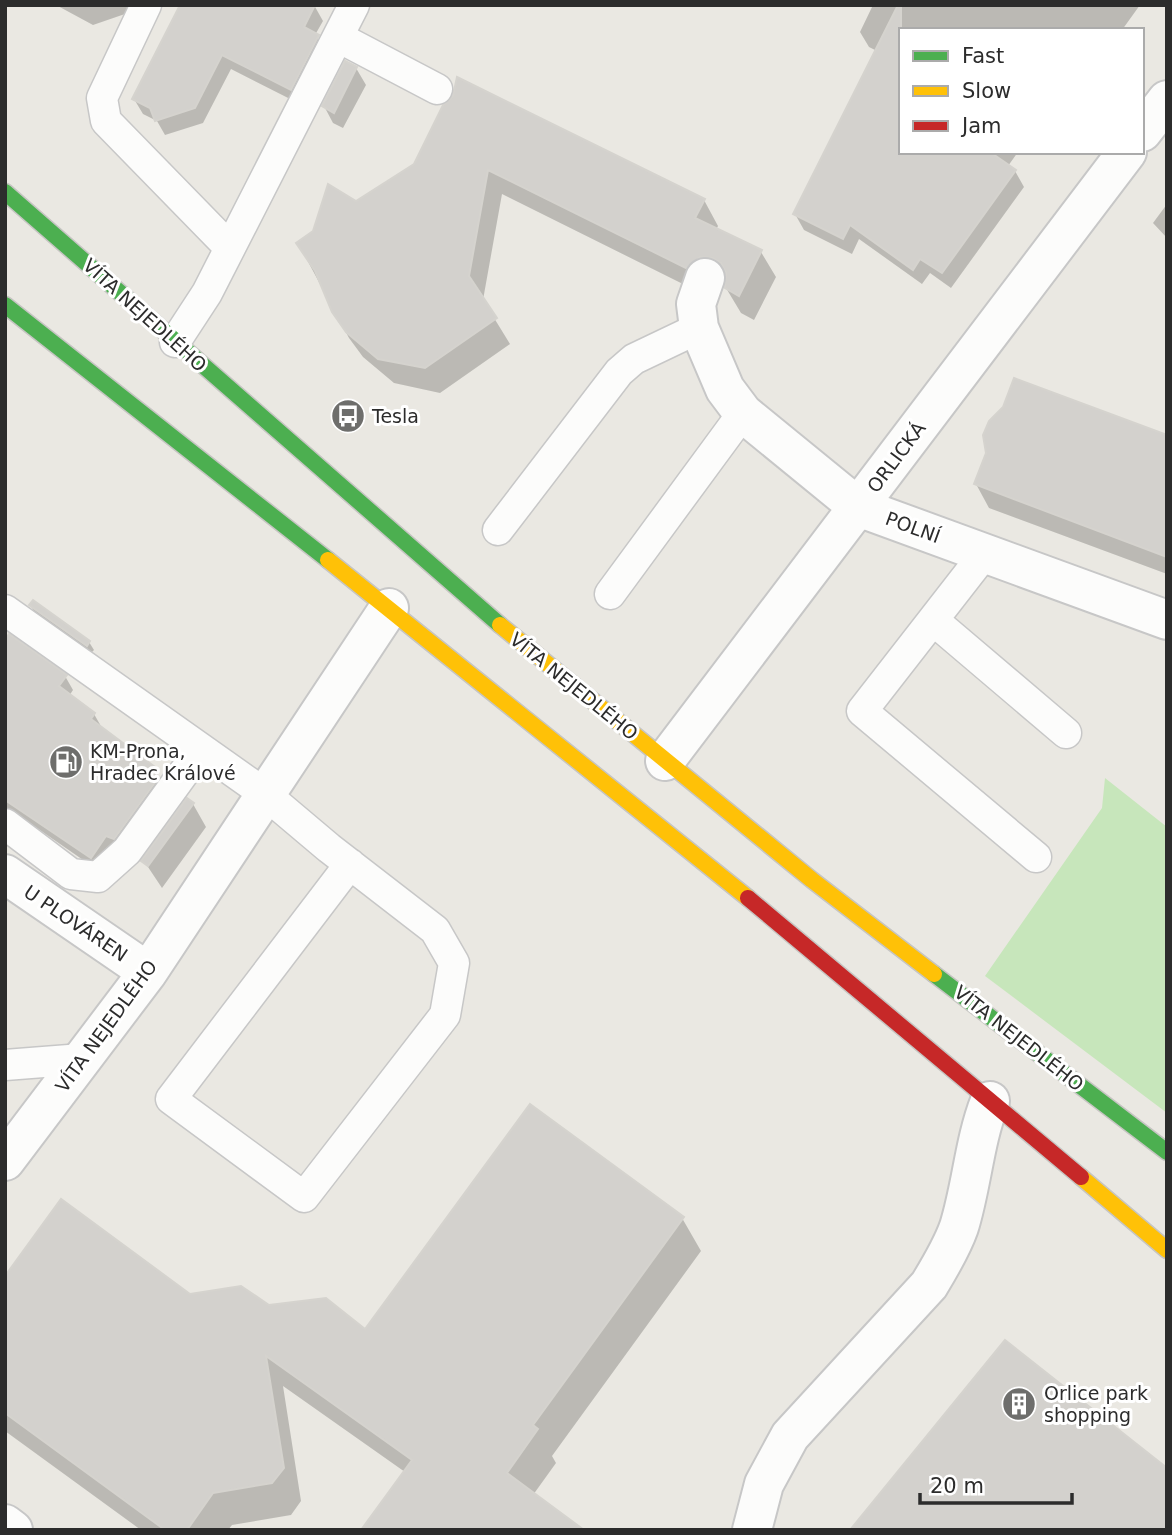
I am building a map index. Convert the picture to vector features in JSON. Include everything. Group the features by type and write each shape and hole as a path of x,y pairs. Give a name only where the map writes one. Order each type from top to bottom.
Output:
{"main road":[{"name":"VÍTA NEJEDLÉHO","path":"5,192 434,570 665,761 812,880 1167,1152"},
{"path":"5,305 389,608 830,964 1167,1250"}],"street":[{"path":"1144,129 1167,100"},
{"name":"ORLICKÁ","path":"665,761 1125,154"},
{"name":"POLNÍ","path":"705,278 696,304 699,328 725,389 743,413 858,507 1167,620"},
{"name":"VÍTA NEJEDLÉHO","path":"5,1161 148,972 389,608"},
{"name":"U PLOVÁREN","path":"5,874 148,972"},
{"path":"752,1530 764,1484 790,1436 929,1285 944,1258 958,1230 978,1136 990,1101"},
{"path":"5,1524 13,1530"}],"lane":[{"path":"146,5 102,98 106,121 230,248"},
{"path":"175,342 207,293 354,5"},
{"path":"338,37 437,89"},
{"path":"498,530 619,372 635,359 699,328"},
{"path":"610,594 743,413"},
{"path":"985,553 862,711 1037,857"},
{"path":"5,610 265,794 435,930 454,963 445,1015 304,1197 172,1099 350,864"},
{"path":"933,620 1066,733"},
{"path":"5,824 71,874 98,877 127,851 201,750"},
{"path":"5,1065 82,1059"}],"green space":[{"path":"1105,778 1167,827 1167,1113 985,976 1102,808"}],"building":[{"path":"180,5 315,5 304,27 319,35 291,90 222,55 195,108 155,121 150,108 132,99"},
{"path":"898,5 901,5 899,154 993,154 1016,170 942,273 920,259 913,270 850,225 843,239 793,214"},
{"path":"345,61 357,67 334,113 322,106"},
{"path":"457,77 705,199 695,218 762,250 739,296 725,288 726,273 721,263 713,258 700,257 686,268 488,170 469,276 497,318 425,368 378,359 346,332 332,312 315,271 296,243 313,231 328,184 356,201 414,164 443,105 453,96"},
{"path":"1014,378 1167,435 1167,557 974,484 986,453 983,435 989,421 1003,407"},
{"path":"33,600 90,641 87,646 29,605"},
{"path":"9,634 67,675 59,686 95,713 91,719 155,767 152,772 159,777 114,839 106,836 91,858 5,800 5,639"},
{"path":"187,798 194,803 148,866 141,861"},
{"path":"530,1104 684,1217 533,1425 538,1429 507,1473 584,1530 361,1530 412,1460 266,1356 284,1468 272,1483 213,1493 187,1530 165,1530 5,1413 5,1276 61,1199 190,1294 241,1286 269,1305 326,1298 365,1329"},
{"name":"Orlice park shopping","path":"1005,1340 1167,1468 1167,1530 850,1530"}],"traffic: fast":[{"path":"5,192 500,625"},
{"path":"5,305 328,560"},
{"path":"934,974 1167,1152"}],"traffic: slow":[{"path":"328,560 748,898"},
{"path":"500,625 812,880 934,974"},
{"path":"1081,1177 1167,1250"}],"traffic: jam":[{"path":"748,898 1081,1177"}],"place":[{"name":"Tesla","path":"348,416"},
{"name":"KM-Prona, Hradec Králové","path":"66,762"},
{"name":"Orlice park shopping","path":"1019,1404"}]}
